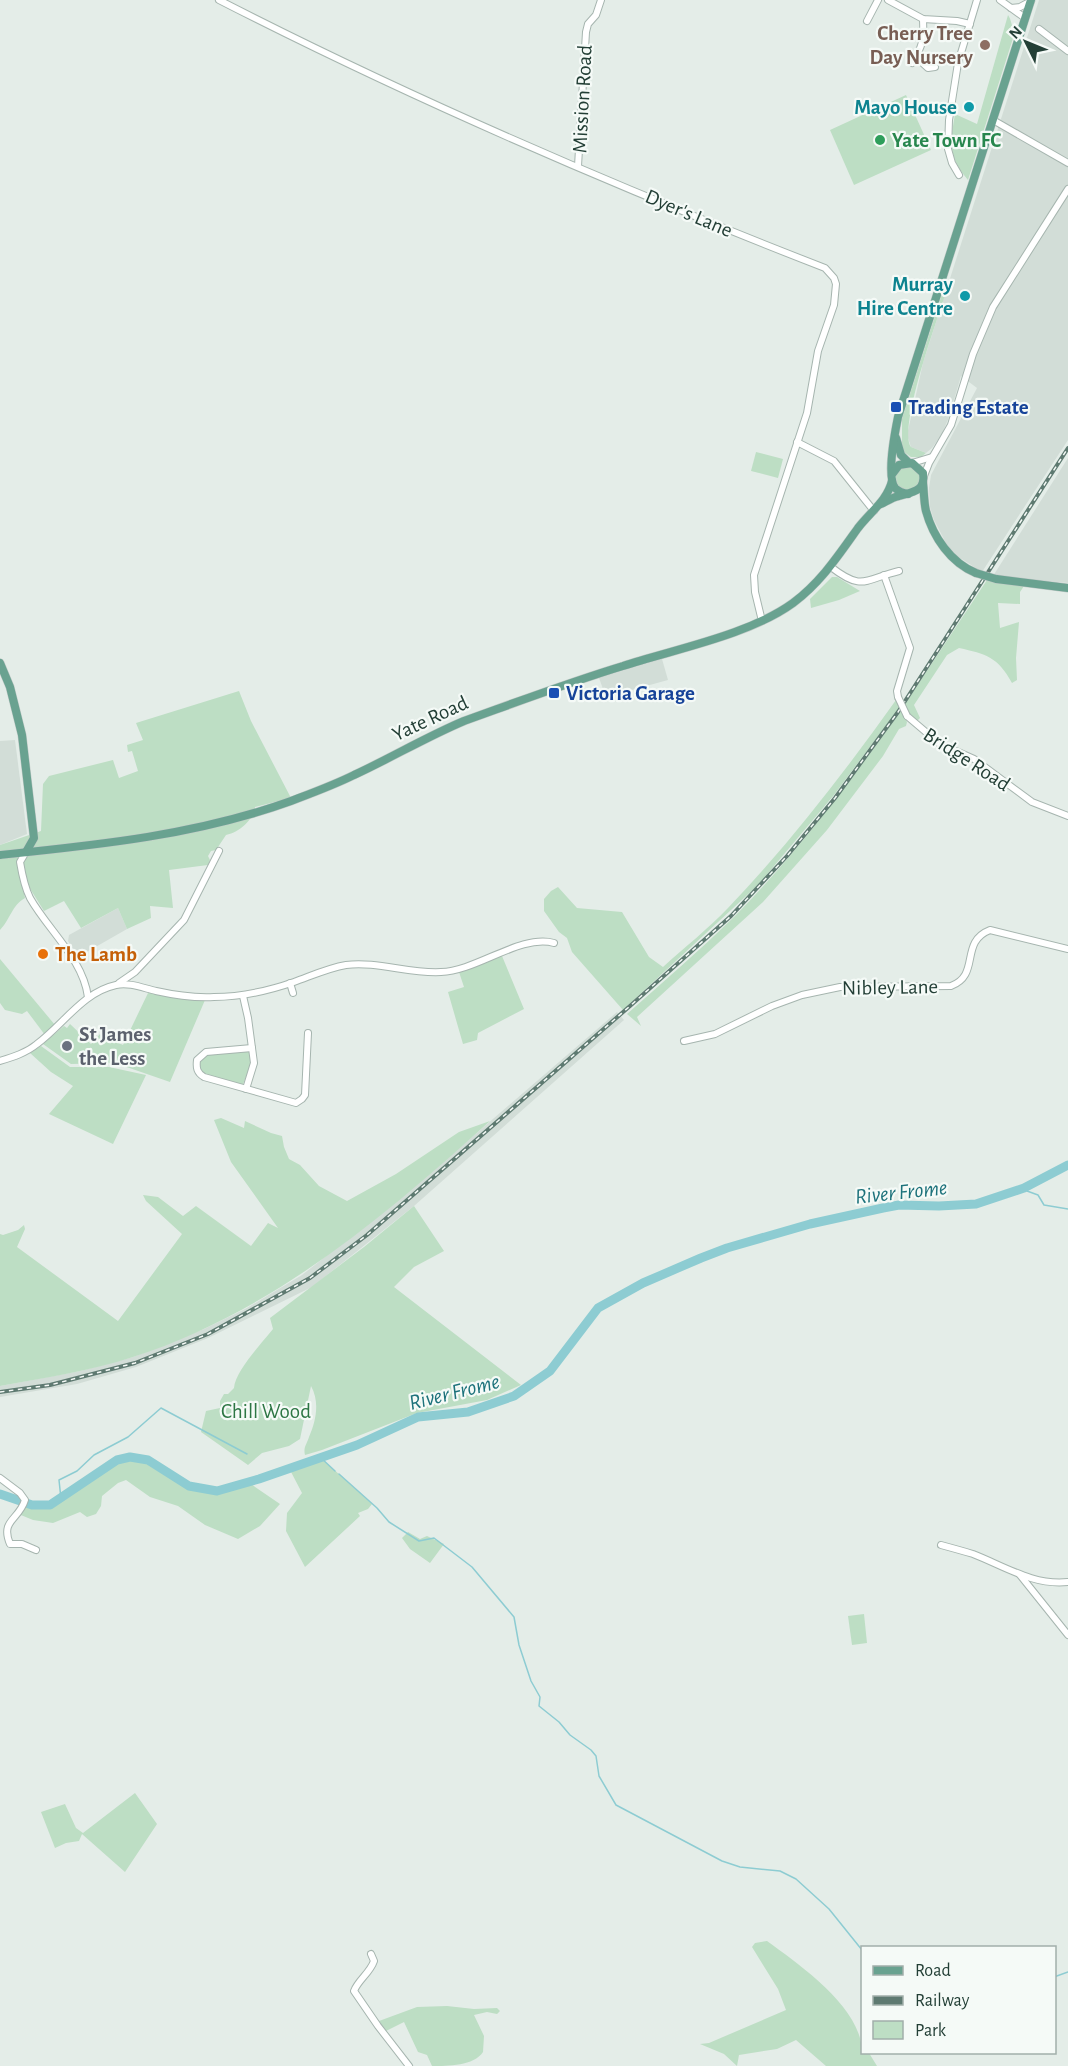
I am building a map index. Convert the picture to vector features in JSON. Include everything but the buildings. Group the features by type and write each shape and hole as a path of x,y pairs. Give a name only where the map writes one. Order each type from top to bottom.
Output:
{"main road":[{"path":"925,509 909,494 898,491 892,477 892,450 895,434 900,410 1031,0"},
{"path":"895,434 899,452 910,463 920,468 925,509 935,534 945,549 962,566 996,579 1068,588"},
{"path":"892,477 899,465 910,463"},
{"name":"Yate Road","path":"0,855 159,835 200,827 258,811 352,776 439,731 464,721 574,682 705,642 762,621 792,604 831,567 888,492 892,477"},
{"path":"909,494 917,491 923,480"},
{"name":"Yate Road","path":"877,508 896,496 909,494"},
{"path":"0,663 10,687 22,735 34,838 26,852"}],"street":[{"name":"Dyer's Lane","path":"219,0 478,126 825,268 834,278 836,284 834,305 819,351 807,413 754,575 755,592 762,621"},
{"name":"Mission Road","path":"578,166 586,32 588,24 596,15 601,0"},
{"path":"867,21 878,0"},
{"path":"888,0 923,19 970,24"},
{"path":"959,176 952,163 947,138 958,63 977,0"},
{"path":"1000,0 1025,18"},
{"path":"1011,8 1020,7 1031,0"},
{"path":"923,19 924,38 921,49 914,60 928,68 935,68"},
{"path":"1039,29 1068,51"},
{"path":"993,120 1068,163"},
{"path":"923,480 932,457 951,425 973,354 993,307 1068,189"},
{"path":"797,442 834,461 877,508"},
{"path":"910,463 932,457"},
{"path":"831,567 856,583 899,571"},
{"name":"Bridge Road","path":"884,575 910,648 897,691 907,716 940,744 974,759 1032,802 1068,816"},
{"path":"116,985 135,972 189,913 219,851"},
{"path":"26,852 20,862 30,897 74,963 86,987 88,997"},
{"name":"Nibley Lane","path":"684,1041 715,1034 772,1006 802,995 840,987 951,986 960,982 968,972 972,944 980,934 990,930 1068,949"},
{"path":"0,1061 18,1055 39,1043 88,997 102,989 116,985 127,983 192,996 243,996 348,965 441,972 456,970 527,945 554,943"},
{"path":"135,972 136,986"},
{"path":"290,983 293,993"},
{"path":"86,987 102,989"},
{"path":"243,996 254,1063 246,1089"},
{"path":"252,1048 206,1052 197,1060 196,1067 199,1074 204,1077 296,1102 305,1095 310,1036"},
{"path":"0,1478 20,1493 25,1500 23,1507 7,1524 5,1535 10,1544 22,1544 36,1550"},
{"path":"941,1545 974,1555 1019,1575 1059,1583 1068,1582"},
{"path":"1019,1575 1068,1635"},
{"path":"371,1954 374,1961 372,1966 354,1991 409,2066"}],"shaded area":[{"path":"1039,0 1068,0 1068,440 982,572 957,556 947,545 934,520 930,507 929,488 931,475 977,388 961,376 942,434 926,453 911,447 907,435 923,363"},
{"path":"1068,458 1068,583 993,576"},
{"path":"662,659 668,680 606,697 599,678"},
{"path":"15,740 27,834 0,845 0,741"},
{"path":"118,908 127,929 78,957 68,941 69,935"},
{"path":"617,1012 624,1020 414,1206 312,1287 208,1338 136,1367 77,1384 0,1397 0,1386 80,1371 133,1357 204,1329 245,1309 302,1275 413,1188"}],"green space":[{"path":"1008,15 1015,32 968,180 957,164 952,149 955,114 977,124"},
{"name":"Yate Town FC","path":"906,95 931,150 854,185 830,130"},
{"path":"942,294 945,295 914,397 908,436 911,447 926,453 921,457 911,457 904,452 902,447 902,419"},
{"path":"756,452 783,459 778,478 751,471"},
{"path":"908,466 913,467 919,473 919,483 913,489 908,490 903,489 897,483 896,478 897,473 903,467"},
{"path":"832,577 837,577 860,591 811,608 810,599"},
{"path":"987,580 1024,586 1020,592 1020,604 998,603 1000,628 1019,622 1017,680 1012,683 1002,667 990,658 959,648 947,655 914,705 920,718 917,721 909,715 905,704"},
{"path":"239,691 251,721 291,798 255,807 245,825 226,835 216,850 211,851 208,856 210,860 208,865 169,870 173,908 150,906 151,918 127,929 118,908 81,928 64,901 44,911 29,887 23,888 25,898 17,905 0,930 0,845 41,831 43,784 49,776 113,760 119,778 138,771 132,751 128,752 127,745 143,740 136,723"},
{"path":"896,700 899,708 834,795 758,885 623,1010 572,952 567,938 559,932 544,911 544,899 551,891 558,887 577,908 622,912 649,957 663,967 720,916 795,833"},
{"path":"901,711 907,722 906,726 899,729 883,756 827,830 763,902 637,1017 641,1026 627,1014 735,916 780,868 822,817"},
{"path":"502,956 524,1009 478,1033 477,1040 463,1044 448,992 464,987 459,972"},
{"path":"0,959 55,1025 45,1035 27,1011 22,1014 5,1010 0,1003"},
{"path":"149,991 205,1000 170,1082 115,1063 71,1064 43,1044 64,1026 67,1028 70,1024 91,1044 100,1034 123,1045"},
{"path":"41,1046 70,1067 109,1067 146,1075 113,1144 49,1114 73,1086 51,1072 30,1053"},
{"path":"247,1050 251,1054 252,1063 243,1084 204,1076 199,1071 200,1059 209,1054"},
{"path":"221,1118 244,1128 245,1121 282,1136 289,1159 300,1165 319,1186 347,1201 396,1174 459,1132 490,1121 367,1226 279,1288 233,1315 184,1338 117,1362 0,1386 0,1234 18,1230 24,1225 25,1229 17,1247 118,1321 182,1234 146,1201 143,1195 158,1197 183,1216 196,1206 251,1246 268,1223 278,1228 231,1162 214,1120"},
{"name":"Chill Wood","path":"414,1206 444,1251 414,1267 394,1287 521,1385 487,1400 417,1413 305,1455 316,1412 314,1392 311,1386 300,1439 289,1446 262,1453 248,1465 201,1432 206,1411 220,1408 220,1401 224,1394 228,1394 234,1388 244,1366 273,1329 270,1318"},
{"path":"130,1457 148,1460 190,1486 217,1491 248,1482 280,1504 260,1526 238,1539 205,1525 178,1506 150,1497 126,1480 118,1483 102,1496 101,1506 96,1514 87,1517 80,1512 53,1523 33,1520 16,1513 23,1503 32,1505 61,1499 87,1480"},
{"path":"320,1457 372,1504 368,1509 358,1513 360,1516 305,1567 286,1531 287,1513 302,1493 290,1470 292,1467"},
{"path":"408,1532 420,1539 427,1536 444,1544 430,1563 410,1549 402,1538"},
{"path":"864,1614 867,1643 852,1645 848,1616"},
{"path":"135,1793 157,1824 125,1872 82,1834 79,1841 55,1848 41,1812 65,1804 76,1828 83,1833"},
{"path":"767,1941 827,1989 852,2019 859,2036 861,2054 870,2054 877,2066 826,2066 796,2040 777,2049 739,2055 737,2066 724,2054 700,2044 709,2043 786,2010 778,1989 752,1947 755,1943"},
{"path":"447,2006 474,2009 497,2008 500,2011 497,2014 487,2012 474,2015 484,2036 483,2052 479,2057 467,2063 432,2066 427,2055 418,2052 404,2022 386,2031 379,2021 417,2007"}],"waterway":[{"name":"River Frome","path":"0,1494 32,1505 50,1505 117,1460 130,1457 148,1460 189,1486 217,1491 259,1479 357,1445 418,1417 468,1412 514,1396 550,1371 598,1308 643,1283 701,1258 727,1248 810,1224 883,1208 899,1205 976,1204 1024,1188 1068,1165"},
{"path":"1024,1188 1038,1195 1044,1205 1068,1209"},
{"path":"61,1499 59,1480 77,1471 94,1455 128,1437 161,1408 247,1454"},
{"path":"320,1457 335,1471"},
{"path":"339,1474 389,1522 419,1541 434,1538 472,1567 514,1617 519,1645 531,1681 540,1697 539,1706 596,1756 599,1776 616,1805 722,1861 740,1867 780,1871 796,1879 829,1909 861,1949"},
{"path":"1056,1976 1068,1972"}],"railway":[{"path":"0,1392 50,1385 135,1363 208,1334 310,1278 367,1235 630,1006 731,916 787,856 835,798 898,712 1068,448"}],"place":[{"name":"Cherry Tree Day Nursery","path":"985,45"},
{"name":"Mayo House","path":"969,107"},
{"name":"Yate Town FC","path":"880,140"},
{"name":"Murray Hire Centre","path":"965,296"},
{"name":"Trading Estate","path":"896,407"},
{"name":"Victoria Garage","path":"554,693"},
{"name":"The Lamb","path":"43,954"},
{"name":"St James the Less","path":"67,1046"}]}
